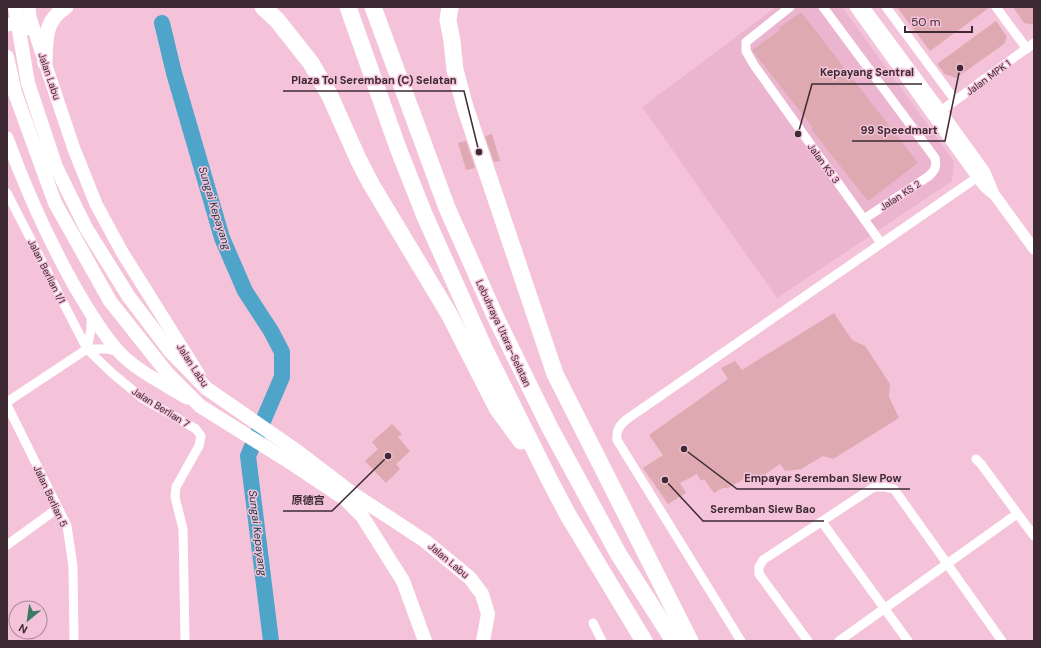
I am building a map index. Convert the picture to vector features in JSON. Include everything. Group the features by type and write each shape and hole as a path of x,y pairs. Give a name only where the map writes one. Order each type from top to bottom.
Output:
{"highway":[{"path":"45,63 46,33 58,12 66,7"},
{"path":"254,7 277,20"},
{"path":"264,7 277,20 311,63 330,96 359,162 449,314 497,408 550,482"},
{"path":"348,7 398,148 424,214 484,348 550,482 568,515 644,641"},
{"name":"Lebuhraya Utara–Selatan","path":"373,7 447,208 496,318 550,428 616,548 674,641"},
{"path":"450,7 448,20 455,70 465,107 555,374 690,641"}],"main road":[{"path":"15,7 28,83 56,167 86,228 129,297 170,351 206,388"},
{"name":"Jalan Labu","path":"29,7 30,17 74,149 96,204 122,252 206,388 297,450 352,492 426,541 470,578 482,594 488,614 483,641"},
{"path":"7,25 18,23 29,31 38,42"},
{"path":"7,57 15,92 55,203 110,300 168,374 200,406"},
{"name":"Jalan Labu","path":"7,138 20,174 38,215 65,269 91,314 119,352 137,367 285,459 345,499 362,516 403,582 425,641"}],"street":[{"name":"Jalan KS 3","path":"790,7 746,42 746,51 754,65 881,243"},
{"name":"Jalan KS 2","path":"823,7 935,158 935,171 864,219"},
{"path":"855,7 981,175"},
{"path":"864,7 942,110 981,175 985,187 994,194 1034,249"},
{"path":"886,7 955,100"},
{"path":"996,7 1030,46"},
{"name":"Jalan MPK 1","path":"942,110 1030,46"},
{"path":"741,641 617,440 616,432 620,425 627,419 981,175"},
{"name":"Jalan Berlian 1/1","path":"7,193 87,349"},
{"path":"87,349 91,329 91,314"},
{"path":"7,402 87,349 107,349 119,352"},
{"name":"Jalan Berlian 7","path":"87,349 112,373 142,398 196,429 201,436 199,446 176,486 175,497 183,529 185,641"},
{"name":"Jalan Berlian 5","path":"7,405 67,526 73,566 74,641"},
{"path":"976,459 1034,536"},
{"path":"808,641 759,574 759,567 763,560 874,487 885,487 894,489 1002,641"},
{"path":"7,545 58,508"},
{"path":"839,641 1017,514"},
{"path":"822,522 908,641"},
{"path":"593,624 602,641"}],"shaded area":[{"path":"776,7 842,7 954,161 952,181 777,298 642,107"}],"building":[{"path":"897,7 990,7 930,51"},
{"path":"1013,7 1034,7 1034,25 1024,23"},
{"path":"801,12 918,163 868,201 811,129 813,128 752,50 780,30 779,28"},
{"path":"996,21 1007,37 1004,44 956,78 945,74 937,64"},
{"path":"492,134 500,161 494,162 485,136"},
{"path":"466,141 475,168 466,170 458,143"},
{"path":"834,313 852,340 865,346 890,384 889,397 899,418 833,459 823,456 801,469 785,471 780,464 758,479 751,475 728,488 723,488 714,493 704,479 701,481 697,474 680,483 686,493 668,504 643,468 663,455 649,435 728,379 721,368 735,361 742,370"},
{"path":"392,424 402,434 398,437 410,451 396,464 400,469 386,483 365,461 378,449 372,442"}],"waterway":[{"name":"Sungai Kepayang","path":"162,23 174,73 222,238 245,291 271,331 282,352 282,377 248,456 271,641"}],"place":[{"name":"99 Speedmart","path":"960,68"},
{"name":"Kepayang Sentral","path":"798,134"},
{"name":"Plaza Tol Seremban (C) Selatan","path":"479,152"},
{"name":"Empayar Seremban Siew Pow","path":"684,449"},
{"name":"原德宫","path":"388,456"},
{"name":"Seremban Siew Bao","path":"665,480"}]}
